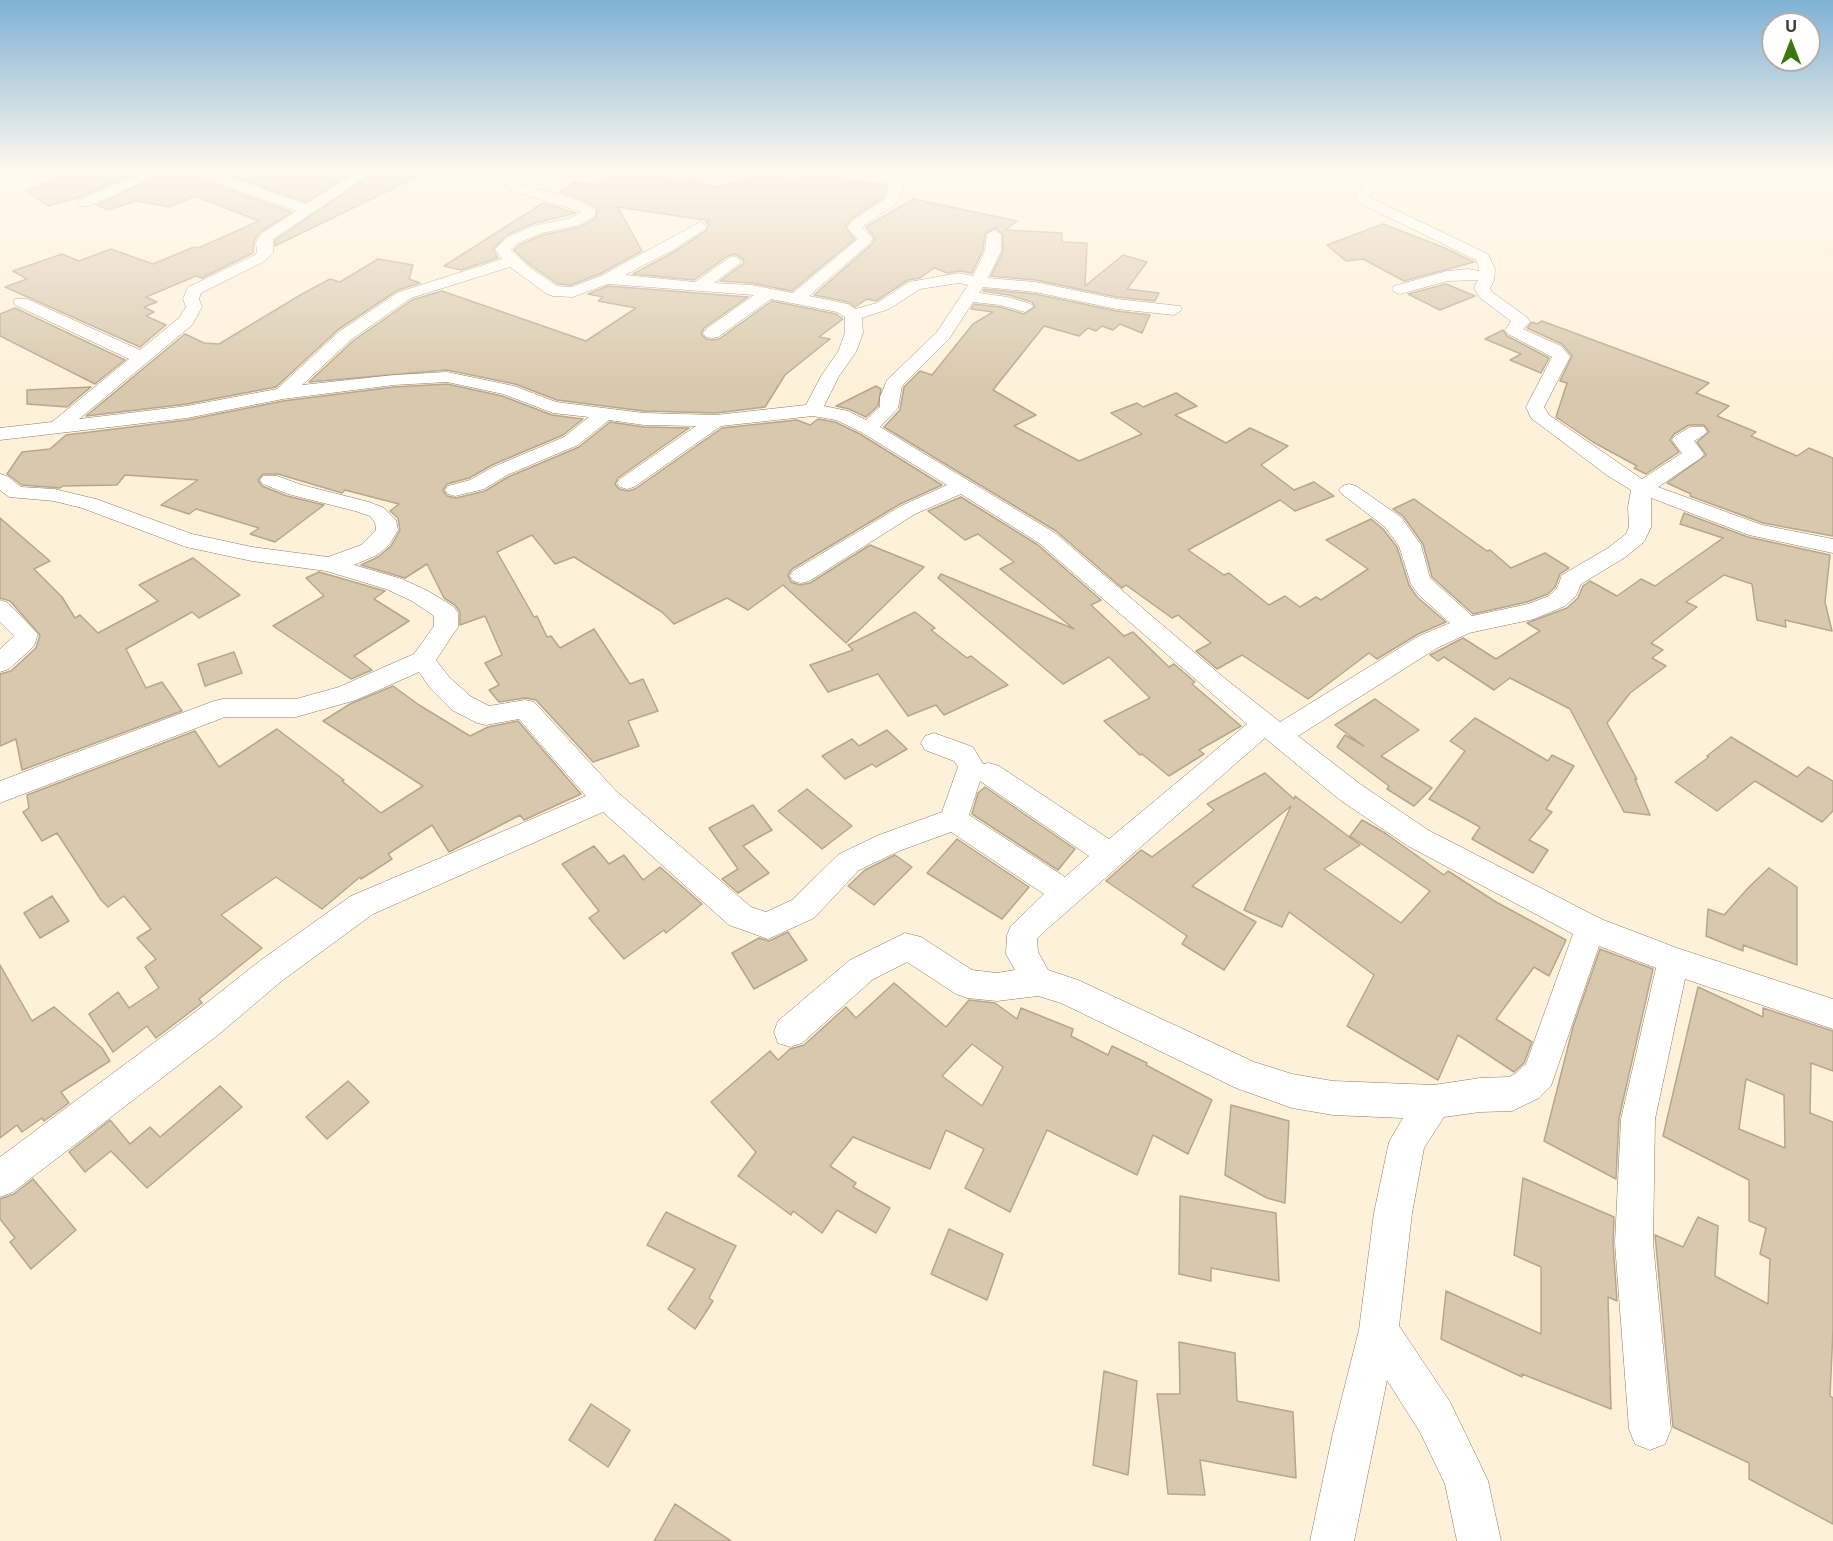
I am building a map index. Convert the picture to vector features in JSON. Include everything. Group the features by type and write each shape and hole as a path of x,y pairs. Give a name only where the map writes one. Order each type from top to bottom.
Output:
{"street":[{"path":"59,426 186,321 194,307 191,299 194,290 260,258 265,253 264,243"},
{"path":"510,243 503,249 505,255 535,279 553,291 561,293 573,292 606,279 674,243"},
{"path":"796,299 862,243"},
{"path":"868,428 889,408 889,397 893,384 943,335 973,289 993,251 993,243"},
{"path":"1456,243 1477,253 1486,261 1486,277 1482,288 1486,296 1522,322 1515,326 1514,330 1555,350 1561,357 1535,407 1541,418 1615,472 1642,488 1757,530 1833,546"},
{"path":"283,393 346,335 385,307 405,296 513,261"},
{"path":"698,287 734,261"},
{"path":"1421,269 1469,291"},
{"path":"1400,289 1468,274 1486,277"},
{"path":"606,279 768,293 842,308 853,315 883,306 915,285 959,278 973,289 1025,307"},
{"path":"973,289 1035,287 1117,304 1174,310"},
{"path":"712,333 768,293"},
{"path":"21,302 142,358"},
{"path":"813,410 830,376 847,352 854,333 853,315"},
{"path":"0,434 187,412 283,393 394,380 447,377 508,390 553,406 644,419 716,421 813,410 842,415 868,428 1047,538 1214,683 1350,792 1418,838 1590,928 1673,961 1833,1014"},
{"path":"456,490 477,485 513,465 571,441 604,415"},
{"path":"627,483 716,421"},
{"path":"1038,982 1022,954 1022,935 1109,855 1273,729 1428,642 1467,625 1534,611 1557,601 1568,591 1570,580 1616,553 1636,537 1640,527 1639,507 1642,488 1694,454 1682,440 1697,431"},
{"path":"270,480 296,490 362,506 377,512 385,520 387,530 381,540 369,550 349,559 328,564"},
{"path":"801,576 908,510 962,486"},
{"path":"1349,490 1392,522 1410,545 1419,579 1427,590 1467,625"},
{"path":"0,792 223,708 296,708 347,694 423,660 446,627 446,612 394,584 328,564 252,554 186,540 89,503 54,495 5,493"},
{"path":"0,608 26,634 25,640 0,663"},
{"path":"423,660 440,683 461,704 486,716 525,709 606,800 740,916 768,926 803,909 849,862 889,843 954,819"},
{"path":"934,743 964,754 971,767 954,819"},
{"path":"989,773 1109,855"},
{"path":"0,1179 206,1024 272,970 362,905 606,800"},
{"path":"954,819 1066,893"},
{"path":"790,1032 861,970 904,947 910,948 967,984 998,987 1038,982 1067,990 1248,1076 1292,1091 1333,1098 1434,1102 1479,1095 1512,1094 1527,1086 1539,1074 1590,928"},
{"path":"1650,1429 1634,1243 1638,1119 1673,961"},
{"path":"1332,1541 1354,1433 1379,1330 1393,1214 1407,1142 1434,1102"},
{"path":"1379,1330 1435,1417 1466,1481 1479,1541"}],"building":[{"path":"209,243 254,243 253,253 202,278 196,276 146,297 157,302 144,307 154,312 146,316 166,325 140,347 5,287 27,279 13,271 62,254 79,261 111,249 153,264 194,247 198,248"},
{"path":"480,243 499,243 493,249 498,258 461,270 444,266"},
{"path":"524,243 638,243 642,251 600,274 571,285 558,284 530,265 514,250"},
{"path":"688,243 850,243 792,291 751,283 720,281 744,263 743,259 735,254 728,256 694,280 633,274"},
{"path":"984,243 972,273 959,271 948,273 934,268 920,278 908,280 876,301 867,299 855,307 848,302 814,295 872,244"},
{"path":"1003,243 1087,243 1085,286 1123,255 1147,262 1127,289 1159,293 1155,301 1117,297 1035,280 991,276 1003,251"},
{"path":"1333,243 1432,243 1474,262 1404,281 1363,259 1346,261 1327,245"},
{"path":"378,259 413,265 409,279 420,283 398,290 339,329 276,387 187,404 86,416 185,334 204,343 219,344 330,279 340,282"},
{"path":"1446,284 1475,296 1440,310 1408,294"},
{"path":"608,286 748,297 704,328 701,334 706,339 712,340 719,339 772,301 836,314 843,319 819,337 830,339 785,375 765,407 716,413 644,411 557,400 515,384 447,370 309,382 353,341 412,300 442,291 586,341 636,308 598,301 603,297 588,294"},
{"path":"984,289 1035,294 1117,311 1150,315 1142,333 1120,324 1113,330 1102,326 1096,331 1088,328 1079,336 1044,326 993,390 1036,415 1014,426 1079,461 1142,434 1111,413 1137,403 1143,407 1176,393 1197,406 1175,415 1226,443 1250,428 1288,446 1261,465 1294,490 1314,482 1334,496 1295,511 1280,500 1188,550 1224,575 1229,573 1269,605 1285,596 1300,607 1316,597 1321,600 1368,569 1326,540 1371,519 1383,529 1397,547 1409,585 1417,597 1446,622 1418,634 1377,659 1369,653 1308,699 1242,655 1217,669 1196,651 1211,643 1178,615 1172,618 1126,585 1122,588 1056,531 884,427 900,410 904,387 920,371 932,375 973,324 993,312 971,309 974,304 1000,307 1024,314 1035,307 1032,302 983,291"},
{"path":"15,308 125,360 95,384 0,336 0,314"},
{"path":"1542,321 1709,383 1696,393 1729,406 1717,416 1756,432 1751,436 1797,456 1809,448 1833,458 1833,536 1763,523 1690,496 1691,494 1667,483 1706,455 1697,442 1709,432 1704,425 1689,425 1674,434 1670,440 1679,452 1646,474 1634,468 1637,466 1593,442 1556,417 1567,383 1560,381 1572,356 1562,344 1527,328 1532,322 1537,324"},
{"path":"1503,330 1507,336 1549,358 1541,373 1510,360 1521,354 1485,339"},
{"path":"447,384 502,396 552,415 583,419 563,435 492,465 469,478 447,484 443,490 447,496 456,498 485,491 508,477 579,447 610,422 644,427 689,428 618,478 615,484 619,489 628,491 635,489 722,428 797,420 810,425 818,419 835,422 860,434 942,485 900,504 792,569 788,575 791,582 800,585 810,583 870,545 924,567 846,643 783,585 748,610 727,598 674,624 662,612 574,557 555,564 532,535 497,552 534,617 537,616 547,637 551,636 560,648 594,629 630,684 643,679 658,711 628,721 639,746 593,762 536,700 525,698 499,702 489,690 499,685 485,663 502,655 485,616 460,625 460,612 455,605 444,598 427,564 405,578 361,565 378,557 391,546 400,530 398,518 390,511 399,504 345,490 342,493 278,474 263,474 258,480 262,486 287,496 324,505 275,542 250,534 259,528 196,509 189,514 161,505 198,480 125,475 117,485 63,486 60,488 22,485 7,474 22,452 50,449 66,435 187,420 283,401 394,387"},
{"path":"876,386 881,389 878,406 866,417 836,406"},
{"path":"91,387 67,407 27,404 27,390"},
{"path":"961,497 1038,545 1101,600 1091,605 1124,636 1133,632 1169,667 1174,664 1195,682 1192,684 1241,726 1199,750 1204,754 1169,776 1142,754 1140,755 1104,721 1150,698 1109,657 1063,684 938,578 941,574 1074,629 1000,569 1014,562 978,534 965,540 928,511"},
{"path":"1414,499 1487,551 1490,550 1511,568 1545,553 1569,568 1560,574 1555,587 1548,594 1527,602 1473,614 1432,577 1423,544 1403,516 1393,509"},
{"path":"1684,513 1748,537 1830,555 1825,602 1832,631 1785,620 1786,627 1757,620 1752,584 1724,575 1686,602 1697,607 1651,643 1663,650 1652,658 1666,666 1630,693 1607,723 1637,779 1635,779 1650,815 1624,812 1570,709 1510,678 1494,690 1444,657 1438,661 1430,655 1463,638 1496,659 1540,631 1527,623 1567,608 1578,598 1583,586 1590,581 1617,596 1641,579 1655,586 1723,538 1680,524"},
{"path":"0,518 50,561 34,569 62,597 75,618 80,615 98,633 158,601 139,585 193,558 240,595 199,618 192,612 126,649 146,688 162,682 182,711 22,770 16,739 0,746 0,674 11,671 36,648 40,635 10,601 0,598"},
{"path":"319,572 385,591 374,599 409,621 354,656 372,670 351,679 273,626 324,596 306,578"},
{"path":"915,612 935,628 931,630 967,658 971,656 1008,685 944,715 936,705 908,716 878,674 828,692 810,665 853,650 848,645"},
{"path":"234,652 242,673 205,686 198,664"},
{"path":"393,686 470,736 488,727 518,721 581,794 524,820 520,815 449,852 432,825 388,854 392,859 361,879 360,877 322,909 276,877 221,915 262,948 199,999 202,1003 156,1038 147,1026 113,1052 89,1014 118,992 129,1008 159,988 145,967 156,959 137,938 151,929 124,896 108,907 101,900 57,833 42,841 23,812 29,808 27,795 195,731 219,767 277,729 344,780 342,781 381,813 423,786 323,721 350,704"},
{"path":"1375,699 1419,730 1381,756 1432,788 1414,806 1387,789 1389,786 1337,747 1345,735 1364,746 1335,725"},
{"path":"1475,718 1548,761 1552,755 1574,766 1546,809 1552,812 1529,840 1548,850 1533,873 1472,839 1480,827 1429,799 1465,751 1450,741"},
{"path":"887,730 907,749 876,767 872,764 845,779 822,756 852,739 859,746"},
{"path":"1731,737 1797,777 1808,767 1833,781 1833,811 1822,822 1755,781 1717,811 1675,782 1709,757 1707,756"},
{"path":"1265,773 1294,799 1295,796 1360,845 1324,869 1401,923 1430,891 1350,836 1362,820 1385,833 1444,875 1448,871 1496,902 1566,940 1549,976 1534,967 1496,1019 1532,1042 1524,1063 1514,1072 1458,1035 1438,1080 1347,1026 1374,975 1289,912 1282,927 1244,910 1291,806 1192,886 1256,922 1224,970 1182,944 1187,936 1106,881 1141,850 1152,857 1214,810 1207,804"},
{"path":"985,787 1075,849 1058,870 972,814 978,793"},
{"path":"807,789 852,826 822,849 778,811"},
{"path":"753,805 772,830 743,846 769,873 738,893 722,879 738,869 709,828"},
{"path":"957,839 1029,887 1002,919 927,873"},
{"path":"594,846 609,864 624,855 643,880 660,867 702,904 666,933 664,930 624,959 589,918 599,911 562,864"},
{"path":"895,855 912,867 874,905 848,886 865,870"},
{"path":"1769,868 1797,887 1797,965 1743,945 1743,951 1706,936 1708,909 1724,915"},
{"path":"52,896 69,921 40,938 24,913"},
{"path":"788,932 807,960 754,989 732,953 759,938 769,941"},
{"path":"1600,949 1653,969 1619,1118 1616,1179 1544,1141 1573,1027"},
{"path":"0,965 32,1021 54,1007 102,1048 110,1061 61,1092 69,1103 44,1121 42,1118 22,1132 17,1125 0,1138"},
{"path":"894,983 946,1027 969,1000 995,1003 1017,1019 1021,1008 1073,1029 1071,1036 1108,1055 1112,1046 1212,1100 1188,1154 1153,1135 1137,1175 1047,1130 1010,1212 965,1188 984,1149 946,1130 930,1169 853,1137 830,1166 856,1183 853,1187 890,1208 876,1233 837,1210 822,1233 793,1211 791,1215 738,1176 756,1152 711,1102 770,1051 778,1060 790,1049 804,1045 846,1007 856,1018","holes":["972,1044 1003,1067 982,1106 942,1076"]},
{"path":"1698,987 1763,1017 1763,1008 1833,1031 1833,1071 1811,1063 1810,1113 1833,1122 1833,1330 1830,1396 1833,1398 1833,1524 1749,1479 1749,1463 1673,1427 1655,1235 1683,1247 1698,1217 1718,1226 1715,1276 1768,1304 1770,1259 1760,1254 1766,1228 1749,1221 1749,1180 1663,1136","holes":["1746,1079 1784,1095 1785,1148 1739,1129"]},
{"path":"348,1081 369,1102 327,1139 306,1117"},
{"path":"220,1086 242,1107 147,1188 111,1151 85,1172 69,1152 110,1120 130,1144 150,1127 160,1137"},
{"path":"1231,1105 1289,1121 1285,1203 1267,1198 1225,1175"},
{"path":"1523,1178 1614,1217 1613,1243 1617,1301 1608,1297 1611,1409 1522,1374 1522,1377 1441,1339 1446,1291 1541,1334 1541,1267 1514,1255"},
{"path":"33,1179 76,1230 31,1269 10,1242 15,1238 0,1219 0,1199 14,1194"},
{"path":"1180,1196 1276,1213 1279,1281 1211,1268 1211,1281 1179,1274"},
{"path":"666,1212 736,1246 709,1298 713,1301 695,1329 668,1309 695,1269 647,1245"},
{"path":"949,1229 1003,1254 987,1300 931,1274"},
{"path":"1179,1342 1235,1353 1237,1401 1293,1412 1296,1478 1200,1460 1205,1495 1168,1494 1157,1394 1180,1394"},
{"path":"1104,1371 1137,1381 1128,1475 1093,1465"},
{"path":"591,1404 630,1430 608,1467 569,1440"},
{"path":"675,1504 731,1541 654,1541"}]}
